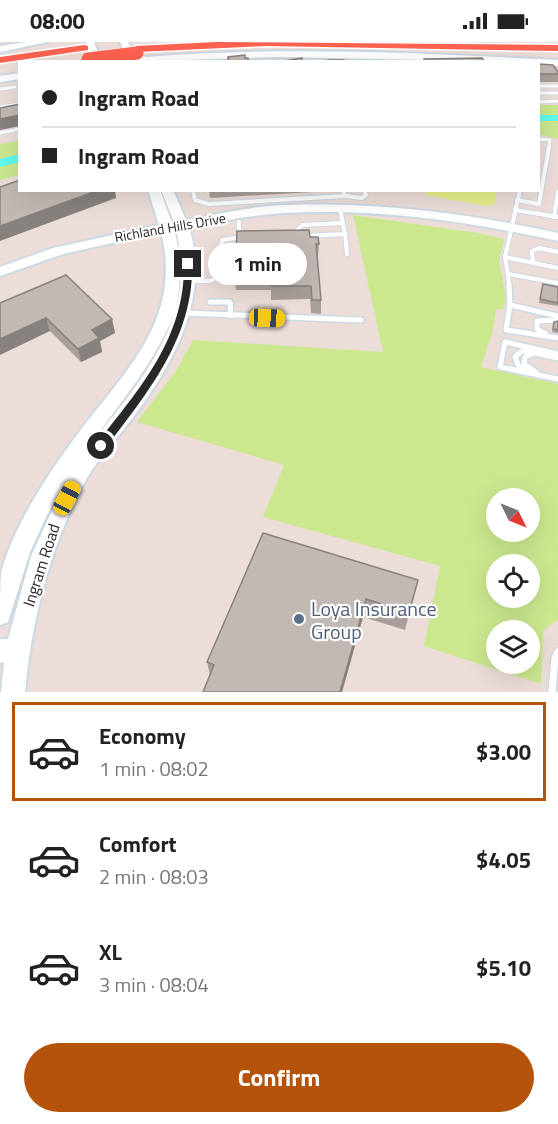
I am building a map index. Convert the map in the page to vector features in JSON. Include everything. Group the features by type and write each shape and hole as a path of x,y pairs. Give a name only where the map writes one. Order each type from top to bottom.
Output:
{"highway":[{"path":"0,60 40,52 88,53 190,45 286,43 558,48"},
{"path":"74,60 88,53"},
{"path":"0,67 18,64"},
{"path":"0,73 18,70"}],"main road":[{"path":"114,42 121,60"},
{"path":"0,49 40,52"},
{"path":"105,50 108,60"},
{"path":"124,60 137,50 214,58 482,60"},
{"path":"0,79 18,76"},
{"name":"Ingram Road","path":"0,614 31,526 62,471 153,379 177,332 173,282 175,229 155,192"},
{"name":"Ingram Road","path":"167,192 189,281 175,313"},
{"name":"Richland Hills Drive","path":"0,272 37,260 262,211 340,209 418,212 512,226 557,221"},
{"name":"Richland Hills Drive","path":"175,229 239,222 305,210"},
{"name":"Richland Hills Drive","path":"512,226 525,231 558,237"},
{"name":"Ingram Road","path":"13,692 9,650 57,517 92,443"}],"lane":[{"path":"540,86 558,86"},
{"path":"0,89 15,87"},
{"path":"540,93 558,93"},
{"path":"540,102 558,101"},
{"path":"0,108 18,104"},
{"path":"0,133 18,129"},
{"path":"540,139 550,140 541,175"},
{"path":"193,192 195,200 209,204 344,193 362,198 366,195 365,192"},
{"path":"519,192 505,257 510,305 500,367 558,378"},
{"path":"517,200 539,204 540,192"},
{"path":"515,210 557,221 558,192"},
{"path":"340,209 347,254"},
{"path":"238,237 239,222"},
{"path":"343,223 303,225 290,236 345,234"},
{"path":"189,281 210,281 217,278 222,240 249,237"},
{"path":"533,262 532,251 539,248 558,252"},
{"path":"505,257 558,268"},
{"path":"508,274 558,283"},
{"path":"210,302 230,302 231,316"},
{"path":"510,305 558,316"},
{"path":"175,313 360,320"},
{"path":"558,320 547,318 537,321 535,325 537,329 558,338"},
{"path":"506,330 558,338"},
{"path":"505,342 558,354"},
{"path":"558,358 522,351 514,357 519,367 558,378"},
{"path":"533,371 524,364 525,357 535,353"},
{"path":"552,692 555,658 558,652"}],"green space":[{"path":"540,105 558,105 558,139 540,134"},
{"path":"18,141 18,175 0,180 0,144"},
{"path":"426,192 497,192 494,204 487,206 425,195"},
{"path":"353,215 478,233 504,239 499,262 506,296 504,309 496,310 493,330 481,367 558,384 558,621 543,631 541,684 510,674 540,674 540,620 486,620 486,666 424,646 440,566 263,517 284,465 137,422 176,371 193,340 383,352"}],"building":[{"path":"245,55 248,60 228,60 228,57"},
{"path":"482,58 484,60 424,60"},
{"path":"540,64 553,65 558,72 558,74 541,74"},
{"path":"18,104 18,115 0,119 0,108"},
{"path":"18,181 18,192 94,192 0,226 0,187"},
{"path":"309,230 310,237 318,237 319,244 316,244 321,300 312,300 311,286 271,286 271,276 235,277 237,231"},
{"path":"66,275 112,319 92,330 99,338 78,349 46,318 0,339 0,303"},
{"path":"543,284 558,287 558,303 540,299"},
{"path":"558,321 558,330 553,329 554,322"},
{"name":"Loya Insurance Group","path":"263,533 418,580 409,613 366,599 340,692 203,692 214,665 207,662"}],"waterway":[{"path":"540,118 558,118"},
{"path":"0,163 18,158"}],"place":[{"name":"Loya Insurance Group","path":"299,619"}],"route":[{"path":"101,446 153,379 177,332 189,286 188,264"}]}
